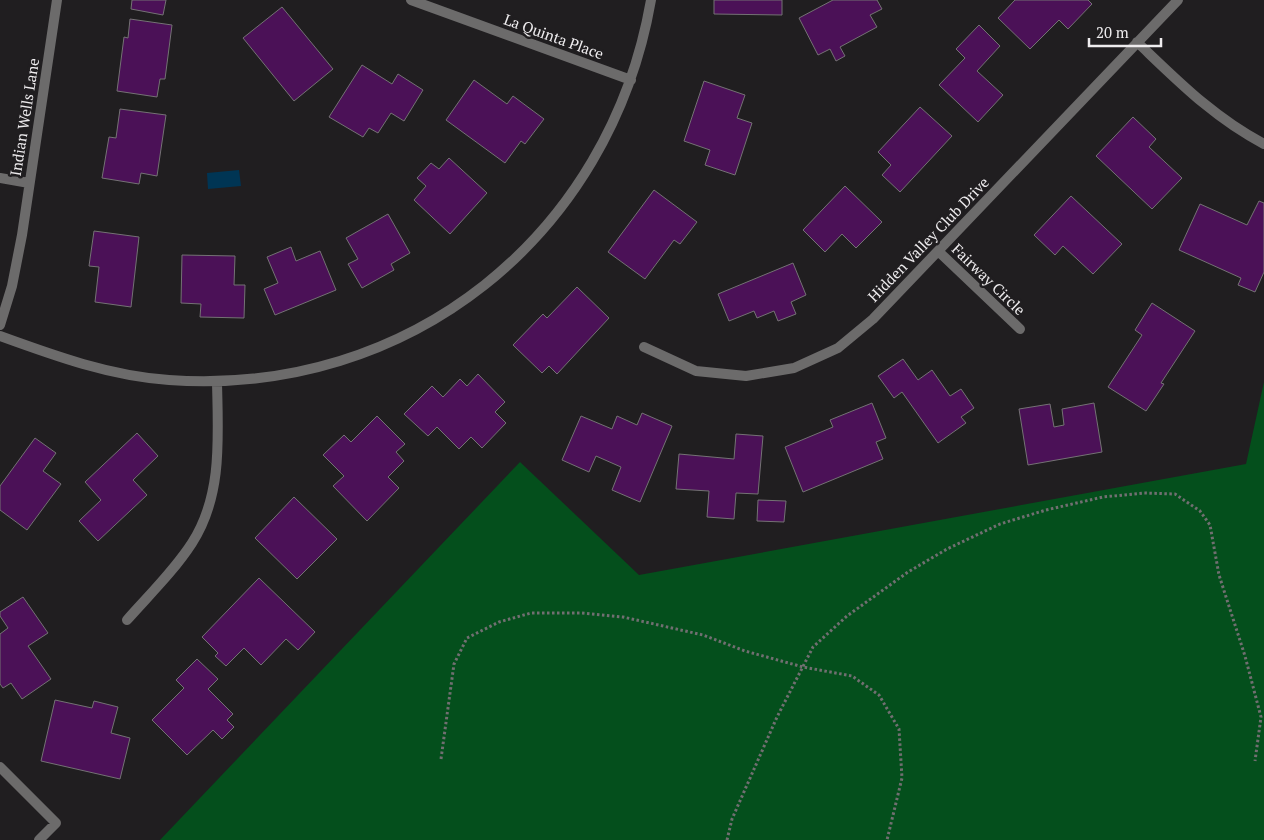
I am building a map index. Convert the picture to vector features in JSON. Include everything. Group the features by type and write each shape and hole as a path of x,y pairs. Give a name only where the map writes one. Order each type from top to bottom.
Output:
{"street":[{"name":"Indian Wells Lane","path":"0,325 12,286 30,184 57,0"},
{"name":"La Quinta Place","path":"411,0 631,80"},
{"path":"0,336 86,367 168,380 217,382 260,379 341,361 378,348 424,326 466,300 504,270 538,236 569,198 595,160 615,120 631,80 645,33 651,0"},
{"name":"Hidden Valley Club Drive","path":"644,347 696,371 746,376 794,368 838,348 873,319 1178,0"},
{"path":"1137,42 1206,108 1234,128 1264,144"},
{"path":"0,178 30,184"},
{"name":"Fairway Circle","path":"938,251 1020,329"},
{"path":"127,620 179,562 193,541 204,519 212,494 216,469 217,382"},
{"path":"0,767 56,823 39,840"}],"path":[{"path":"727,840 736,811 777,717 813,646 847,616 908,572 939,554 1000,524 1046,510 1103,497 1144,493 1175,494 1200,511 1210,525 1219,575 1245,656 1261,717 1255,761"},
{"path":"441,759 454,664 467,638 499,622 531,613 590,614 624,617 665,625 803,667 852,676 880,696 899,729 902,778 887,840"}],"green space":[{"path":"1264,382 1264,840 160,840 520,462 639,575 1246,464"}],"water":[{"path":"239,170 241,186 208,189 207,173"}],"building":[{"path":"132,0 166,0 163,15 131,9"},
{"path":"714,0 782,0 782,15 714,14"},
{"path":"833,0 877,0 882,9 870,15 877,27 840,47 845,56 836,61 830,49 818,55 799,18"},
{"path":"1015,0 1088,0 1092,4 1068,29 1059,20 1030,49 998,18"},
{"path":"282,7 333,69 294,101 243,38"},
{"path":"130,19 172,25 165,79 160,79 157,97 117,91 124,37 128,38"},
{"path":"979,25 1000,46 977,71 1003,95 978,122 939,85 965,58 956,49"},
{"path":"362,65 392,84 398,74 423,90 404,121 391,113 378,133 369,128 363,137 329,117"},
{"path":"474,80 507,104 513,96 544,119 525,144 521,141 505,163 446,120"},
{"path":"704,81 745,95 737,118 752,123 735,175 705,165 710,150 684,141"},
{"path":"920,107 952,136 900,192 882,175 891,165 878,152"},
{"path":"120,109 166,115 157,176 141,173 139,184 102,178 109,137 116,138"},
{"path":"1133,117 1156,139 1149,147 1182,178 1152,209 1096,156"},
{"path":"449,158 487,193 450,234 414,200 426,186 417,178 431,163 439,169"},
{"path":"845,186 882,222 856,248 842,234 825,252 803,230"},
{"path":"654,190 697,222 680,244 674,240 645,279 608,252"},
{"path":"1071,196 1122,244 1093,274 1063,246 1055,255 1034,235"},
{"path":"1259,201 1264,203 1264,272 1255,292 1238,285 1241,278 1179,250 1200,204 1247,225"},
{"path":"388,214 410,253 391,264 394,270 362,288 348,264 358,259 346,238"},
{"path":"94,231 139,237 131,307 95,302 99,267 89,266"},
{"path":"291,247 296,261 320,251 336,290 275,315 264,289 278,283 267,257"},
{"path":"182,255 235,256 234,285 245,285 244,318 200,317 201,304 181,303"},
{"path":"793,263 806,295 791,302 796,314 778,321 774,311 757,318 754,311 729,321 718,294"},
{"path":"577,287 609,318 557,374 549,366 542,373 513,345 543,314 547,318"},
{"path":"1152,303 1195,331 1161,383 1164,384 1146,411 1108,387 1142,335 1135,330"},
{"path":"903,359 918,380 932,370 950,396 961,389 974,408 961,417 966,423 938,443 902,392 894,398 878,376"},
{"path":"478,374 505,402 495,412 506,423 482,448 471,437 459,449 437,427 428,436 404,414 432,386 443,397 460,379 467,386"},
{"path":"872,403 886,438 876,442 883,459 803,492 785,447 833,427 830,420"},
{"path":"1094,403 1102,452 1028,465 1019,409 1050,404 1054,427 1064,425 1062,409"},
{"path":"642,413 672,426 640,502 612,490 621,467 596,456 589,472 562,460 581,416 612,429 617,416 637,425"},
{"path":"377,416 405,444 396,452 404,461 388,477 399,488 367,521 333,486 344,476 323,455 344,435 351,442"},
{"path":"137,433 158,456 133,480 147,495 98,541 79,521 101,500 85,482"},
{"path":"736,434 763,436 758,494 736,493 734,519 707,517 709,491 676,489 679,454 734,459"},
{"path":"35,438 56,453 43,471 61,484 27,530 0,510 0,486"},
{"path":"294,497 337,539 297,579 255,538"},
{"path":"758,500 786,501 784,522 757,521"},
{"path":"259,578 315,632 298,650 286,639 261,665 244,648 226,666 215,656 218,653 202,637"},
{"path":"23,597 48,633 28,646 51,679 22,699 11,683 3,688 0,684 0,634 8,628 0,616 0,612"},
{"path":"197,659 218,679 208,689 233,714 227,720 234,727 222,739 213,730 187,755 152,720 184,688 176,680"},
{"path":"55,700 92,708 94,701 118,707 111,733 130,738 120,779 41,761"}]}
